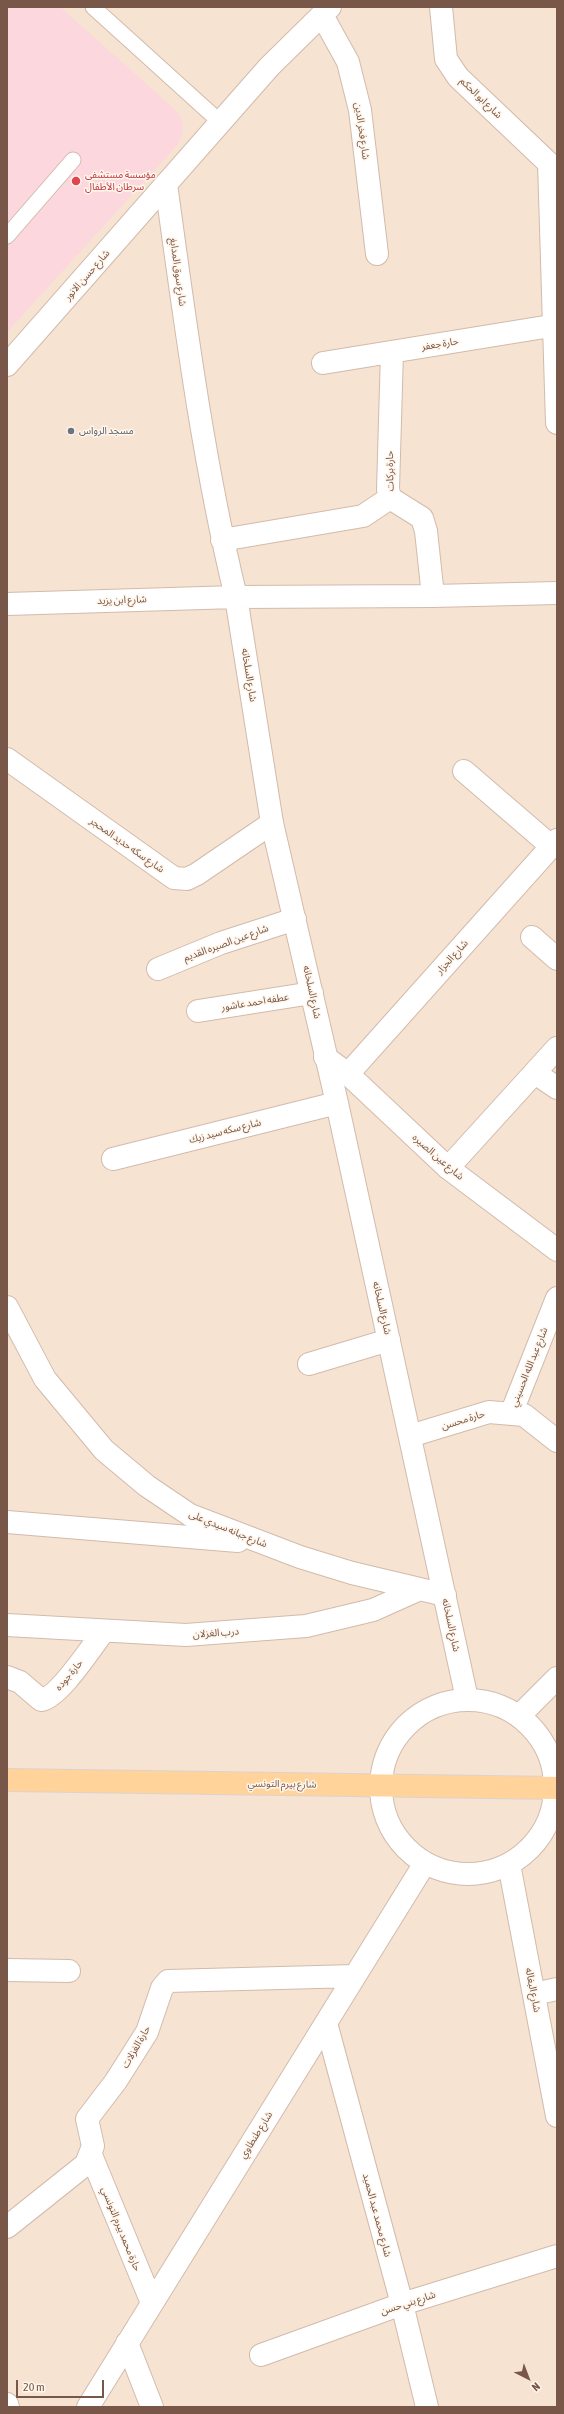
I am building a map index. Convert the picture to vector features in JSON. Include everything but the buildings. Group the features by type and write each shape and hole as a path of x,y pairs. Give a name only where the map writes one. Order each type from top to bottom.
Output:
{"main road":[{"name":"شارع بيرم التونسي","path":"7,1780 556,1788"}],"street":[{"name":"شارع ابو الحكم","path":"441,7 446,59 458,77 553,167"},
{"path":"166,184 269,67 326,11"},
{"name":"شارع فخر الدين","path":"326,11 348,62 360,110 377,254"},
{"path":"553,167 557,423"},
{"name":"شارع حسن الانور","path":"7,365 166,184"},
{"name":"شارع سوق المدابغ","path":"166,184 188,346 222,540 236,597"},
{"name":"حارة جعفر","path":"323,363 555,325"},
{"name":"حارة بركات","path":"392,352 388,489 390,498 422,518 426,531 433,596"},
{"path":"222,540 363,516 390,498"},
{"path":"236,597 433,596 557,593"},
{"name":"شارع ابن يزيد","path":"7,604 236,597"},
{"name":"شارع السلخانه","path":"236,597 272,823 312,993 325,1057 337,1103 467,1699"},
{"name":"شارع سكه حديد المحجر","path":"7,759 174,878 187,879 197,874 272,823"},
{"path":"464,771 554,843"},
{"name":"شارع الجزار","path":"348,1074 554,843"},
{"name":"شارع عين الصيره القديم","path":"158,969 221,943 295,919"},
{"path":"532,937 557,959"},
{"name":"عطفه احمد عاشور","path":"198,1011 312,993"},
{"path":"448,1168 557,1048"},
{"name":"شارع عين الصيره","path":"325,1057 348,1074 448,1168 557,1250"},
{"path":"535,1073 557,1088"},
{"name":"شارع سكه سيد زيك","path":"113,1159 337,1103"},
{"name":"شارع عبد الله الحسيني","path":"510,1414 557,1298"},
{"name":"شارع جبانه سيدي على","path":"7,1306 45,1379 104,1450 147,1486 190,1515 263,1543 344,1571 445,1595"},
{"path":"309,1364 389,1340"},
{"name":"حارة محسن","path":"410,1436 489,1412 524,1416 557,1441"},
{"path":"7,1522 263,1543"},
{"name":"درب الغزلان","path":"7,1625 186,1635 306,1626 373,1610 420,1589"},
{"name":"حارة جوده","path":"7,1677 20,1682 41,1700 47,1699 61,1686 104,1631"},
{"path":"519,1716 557,1678"},
{"path":"467,1699 494,1703 519,1716 539,1735 551,1760 556,1788 552,1811 542,1832 528,1850 509,1864 488,1872 467,1874 445,1871 425,1863 406,1849 392,1830 383,1809 381,1786 385,1759 397,1735 422,1713 440,1704 467,1699"},
{"name":"شارع طنطاوي","path":"88,2407 425,1863"},
{"name":"شارع البغاله","path":"509,1864 557,2116"},
{"path":"7,1970 69,1971"},
{"name":"حارة الغزلات","path":"91,2155 93,2146 87,2119 116,2081 147,2032 162,1988 168,1981 355,1976"},
{"path":"534,1994 557,1989"},
{"name":"شارع محمد عبد الحميد","path":"326,2023 402,2304 426,2407"},
{"path":"7,2227 78,2170 91,2155"},
{"name":"حارة محمد بيرم التونسي","path":"91,2155 152,2303"},
{"name":"شارع بني حسن","path":"261,2355 402,2304 557,2256"},
{"path":"127,2343 152,2407"}],"lane":[{"path":"93,7 220,122"},
{"path":"7,236 73,160"}],"shaded area":[{"path":"7,7 557,7 557,2407 7,2407"},
{"name":"مؤسسة مستشفى سرطان الأطفال","path":"7,7 60,7 172,107 179,114 183,124 182,133 178,144 7,332"}],"place":[{"name":"مؤسسة مستشفى سرطان الأطفال","path":"76,181"},
{"name":"مسجد الرواس","path":"71,431"}]}
